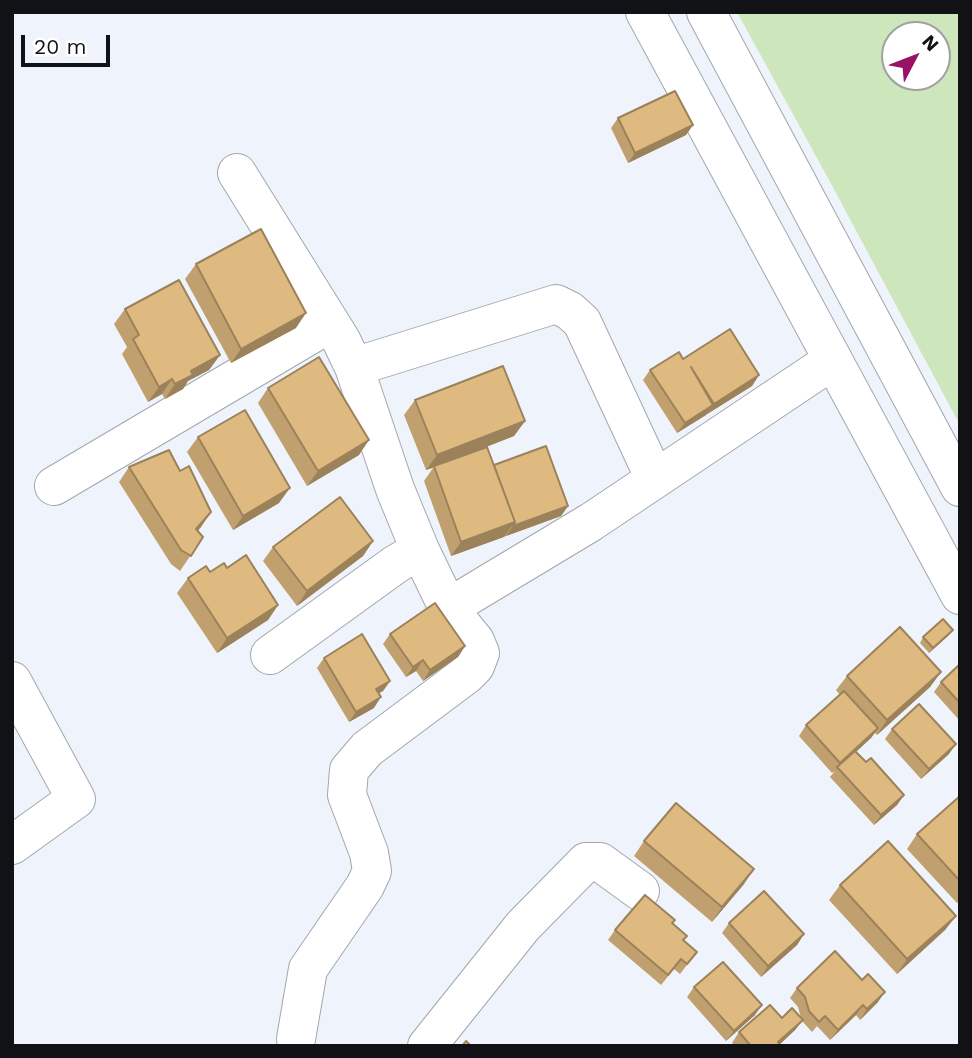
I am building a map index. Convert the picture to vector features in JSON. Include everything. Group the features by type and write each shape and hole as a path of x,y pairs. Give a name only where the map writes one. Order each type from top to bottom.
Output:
{"street":[{"path":"645,12 960,595"},
{"path":"706,12 960,487"},
{"path":"237,173 330,323 354,367 385,463 420,550 448,608 475,641 480,653 475,666 466,675 367,749 349,770 347,795 369,853 372,871 365,886 308,969 296,1039"},
{"path":"354,367 556,304 570,311 582,322 655,479"},
{"path":"54,486 330,323"},
{"path":"448,608 591,522 833,360"},
{"path":"270,655 396,564 420,550"},
{"path":"12,681 76,799 12,845"},
{"path":"426,1046 523,926 586,862 600,862 640,891"}],"green space":[{"path":"737,12 960,12 960,425 829,180"}],"building":[{"path":"675,91 693,125 635,153 618,118"},
{"path":"261,229 306,313 241,349 196,264"},
{"path":"179,280 220,355 191,371 193,375 175,384 172,379 159,387 133,339 139,335 125,309"},
{"path":"730,329 759,375 714,404 691,367 713,405 685,423 650,370 679,352 683,359"},
{"path":"319,357 369,440 318,471 268,388"},
{"path":"503,366 525,421 437,455 415,400"},
{"path":"245,410 290,488 243,516 198,437"},
{"path":"546,446 568,506 513,526 515,522 494,465"},
{"path":"487,447 515,522 461,542 434,466"},
{"path":"169,450 180,471 189,466 211,512 196,529 203,537 191,556 181,550 129,467"},
{"path":"340,497 373,541 307,591 273,547"},
{"path":"246,555 278,605 227,638 188,578 206,566 210,572 224,563 227,568"},
{"path":"435,603 465,646 430,670 423,660 413,667 390,634"},
{"path":"943,619 953,630 933,648 923,637"},
{"path":"900,627 941,672 887,720 847,676"},
{"path":"362,634 390,681 376,689 381,697 356,712 324,658"},
{"path":"960,664 960,703 941,682"},
{"path":"844,691 878,728 840,763 806,725"},
{"path":"919,704 956,744 929,769 892,729"},
{"path":"855,751 866,762 871,758 904,795 881,815 837,767"},
{"path":"960,796 960,881 917,834"},
{"path":"676,803 754,869 722,907 644,841"},
{"path":"888,841 956,916 907,959 840,885"},
{"path":"764,891 804,934 768,966 729,923"},
{"path":"645,895 675,920 672,923 687,936 683,940 697,952 687,964 681,959 668,975 615,930"},
{"path":"835,951 862,980 868,974 885,992 867,1009 863,1005 838,1030 825,1016 819,1022 809,1011 805,997 797,988"},
{"path":"723,962 762,1005 734,1031 694,987"},
{"path":"770,1005 782,1018 792,1008 803,1020 778,1042 781,1046 751,1046 739,1032"}]}
